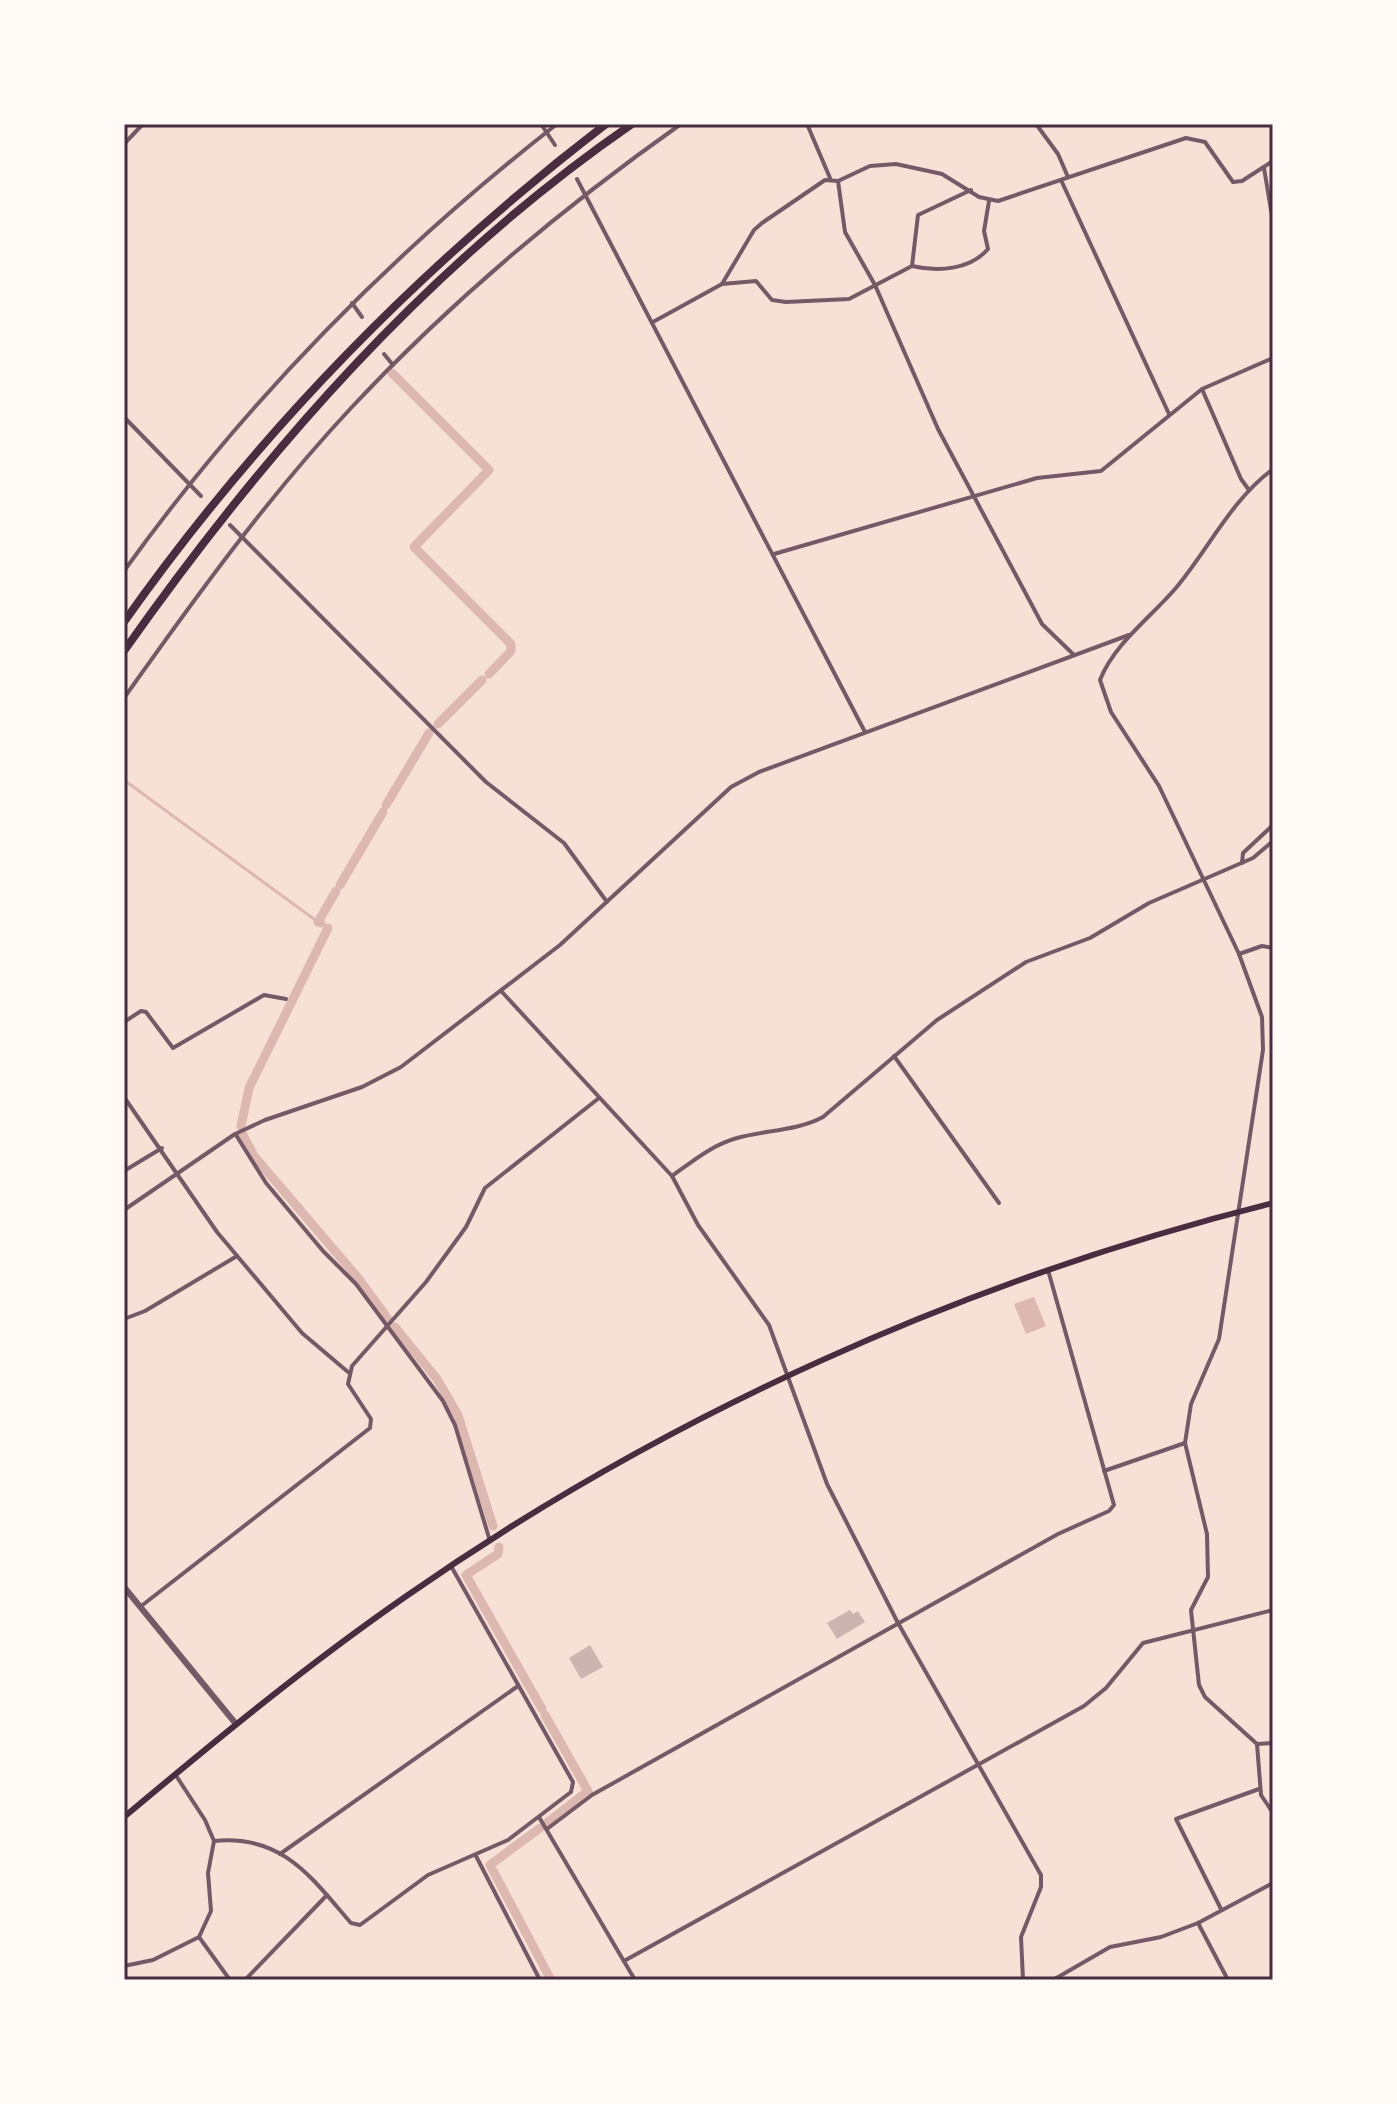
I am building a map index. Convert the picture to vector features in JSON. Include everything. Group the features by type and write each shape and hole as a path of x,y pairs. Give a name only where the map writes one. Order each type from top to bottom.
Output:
{"highway":[{"path":"124,622 222,492 324,374 438,261 532,180 606,124"},
{"path":"124,651 233,502 376,343 498,229 632,124"}],"main road":[{"path":"124,1817 343,1641 490,1541 647,1449 788,1377 906,1325 1048,1270 1273,1203"}],"street":[{"path":"124,144 143,124"},
{"path":"541,124 555,145"},
{"path":"124,571 190,484 291,365 432,227 557,124"},
{"path":"124,698 242,536 393,365 468,293 586,193 681,124"},
{"path":"807,124 830,178 838,181 861,169 884,163 942,174 989,200 1008,200 1060,179 1186,138 1205,142 1233,182 1273,161"},
{"path":"1036,124 1058,154 1068,177"},
{"path":"1264,168 1273,222"},
{"path":"722,284 754,230 830,178"},
{"path":"577,179 865,732"},
{"path":"1060,179 1169,414"},
{"path":"838,181 845,232 875,285 938,429 1042,624 1074,655"},
{"path":"912,266 918,215 971,190"},
{"path":"653,322 722,284 756,281 772,300 786,302 849,299 912,266 935,269 960,266 983,255 988,249 984,231 989,200"},
{"path":"352,303 362,317"},
{"path":"384,354 393,365"},
{"path":"774,554 973,499 1037,478 1101,471 1202,389 1273,358"},
{"path":"1202,389 1241,479 1249,490"},
{"path":"124,417 201,496"},
{"path":"1273,469 1249,490 1175,589 1131,634 1103,673 1102,687 1130,746 1159,786 1205,880 1259,1005 1264,1032 1219,1339 1191,1404 1185,1443 1207,1534 1208,1577 1193,1602 1192,1630 1201,1692 1257,1744 1260,1789 1273,1813"},
{"path":"230,525 486,782 564,843 607,902"},
{"path":"124,1210 235,1134 382,1078 501,991 607,902 731,787 865,732 1131,634"},
{"path":"1242,863 1243,853 1273,825"},
{"path":"672,1176 710,1149 735,1139 809,1125 823,1117 937,1020 1026,962 1090,938 1149,903 1242,863 1273,841"},
{"path":"1239,954 1262,946 1273,948"},
{"path":"501,991 672,1176 698,1225 769,1325 827,1484 898,1623 1042,1880 1021,1937 1023,1980"},
{"path":"124,1022 141,1011 146,1012 173,1048 264,995 286,999"},
{"path":"894,1056 999,1203"},
{"path":"124,1097 178,1171 199,1209 237,1256 302,1333 348,1372 351,1392 371,1419 370,1428 140,1607"},
{"path":"348,1372 362,1351 426,1282 466,1227 485,1188 599,1098"},
{"path":"235,1134 266,1183 323,1251 356,1284 449,1412 490,1541"},
{"path":"124,1171 162,1148"},
{"path":"124,1319 145,1311 237,1256"},
{"path":"547,1829 592,1795 1058,1534 1109,1511 1114,1505 1048,1270"},
{"path":"1104,1471 1185,1443"},
{"path":"214,1841 253,1841 280,1854 304,1869 351,1923 360,1925 428,1875 508,1840 571,1792 573,1782 451,1566"},
{"path":"124,1587 236,1724"},
{"path":"624,1961 1095,1697 1143,1643 1273,1610"},
{"path":"280,1854 518,1686"},
{"path":"1257,1744 1273,1743"},
{"path":"124,1966 153,1960 199,1937 211,1911 208,1873 214,1841 205,1820 175,1774"},
{"path":"1221,1909 1176,1819 1260,1789"},
{"path":"539,1816 635,1980"},
{"path":"476,1856 540,1980"},
{"path":"1053,1980 1110,1947 1161,1937 1198,1923 1273,1883"},
{"path":"245,1980 327,1895"},
{"path":"1198,1923 1228,1980"},
{"path":"199,1937 230,1980"}],"shaded area":[{"path":"1034,1297 1046,1326 1026,1334 1014,1304"}],"building":[{"path":"850,1610 853,1614 858,1611 865,1622 837,1639 827,1623"},
{"path":"590,1645 603,1667 581,1679 569,1658"}],"waterway":[{"path":"392,373 489,470 414,547 511,644 511,651 489,674"},
{"path":"438,724 482,680"},
{"path":"386,805 429,733"},
{"path":"124,780 318,922"},
{"path":"340,885 383,812"},
{"path":"321,923 318,922 336,891"},
{"path":"241,1126 249,1088 328,928"},
{"path":"243,1135 254,1156 358,1278 388,1319"},
{"path":"395,1327 437,1379 458,1415 493,1526"},
{"path":"499,1547 498,1554 466,1575 542,1709"},
{"path":"545,1715 588,1791 548,1822"},
{"path":"540,1828 490,1865 551,1980"}]}
